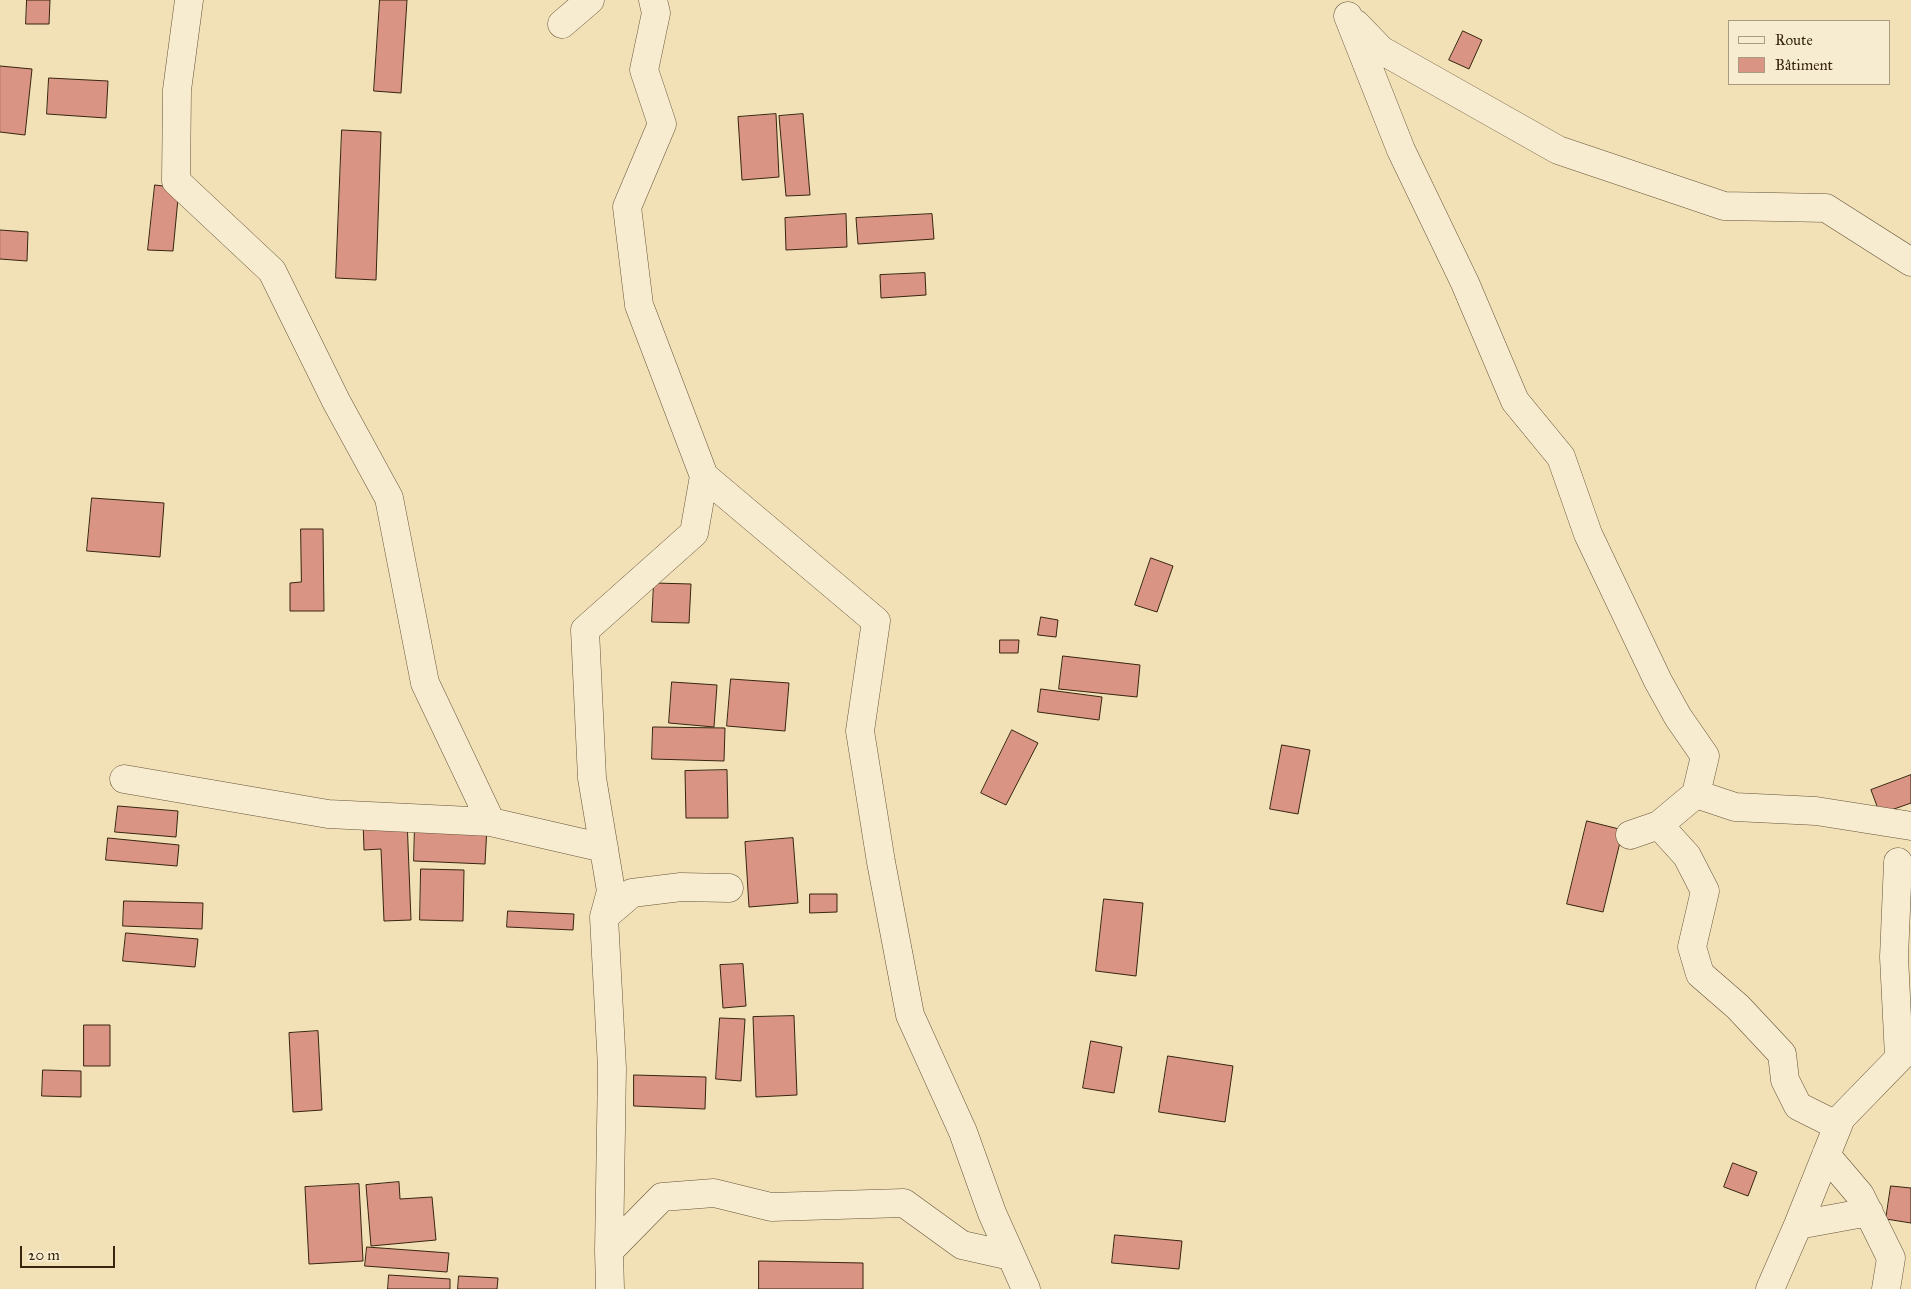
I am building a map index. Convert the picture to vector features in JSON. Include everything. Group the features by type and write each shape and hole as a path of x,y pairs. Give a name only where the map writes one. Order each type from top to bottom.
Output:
{"street":[{"path":"189,0 177,90 176,182 272,271 336,401 389,498 424,683 491,822"},
{"path":"562,24 590,0"},
{"path":"653,0 656,13 644,70 662,124 627,207 639,306 704,476 876,621 860,731 881,862 910,1015 963,1132 992,1213 1026,1289"},
{"path":"1630,835 1659,825 1696,794 1705,756 1678,717 1658,681 1588,534 1561,457 1515,401 1465,283 1401,150 1348,16 1382,50 1558,150 1724,206 1826,208 1911,262"},
{"path":"610,1289 612,1068 604,917 611,891 592,778 585,630 694,533 704,476"},
{"path":"124,779 328,814 491,822 604,848"},
{"path":"1696,794 1735,806 1816,811 1911,826"},
{"path":"1659,825 1687,856 1705,891 1692,947 1700,974 1738,1007 1782,1054 1785,1080 1798,1106 1838,1126"},
{"path":"1770,1289 1841,1118 1905,1052 1894,957 1898,862"},
{"path":"604,917 632,893 681,887 729,888"},
{"path":"1826,1155 1860,1195 1891,1258 1886,1289"},
{"path":"609,1251 662,1197 714,1193 772,1207 904,1203 962,1245 1011,1256"},
{"path":"1798,1225 1870,1212"}],"building":[{"path":"27,0 50,0 49,24 26,24"},
{"path":"380,0 407,0 401,93 374,91"},
{"path":"1463,31 1482,40 1469,69 1449,60"},
{"path":"0,66 32,69 25,135 0,132"},
{"path":"49,78 108,81 106,118 47,114"},
{"path":"776,114 779,177 742,180 738,117"},
{"path":"803,114 810,195 786,196 779,116"},
{"path":"342,130 381,132 376,280 336,278"},
{"path":"155,185 179,188 173,251 148,250"},
{"path":"846,214 847,247 786,250 785,218"},
{"path":"932,214 934,239 858,244 856,218"},
{"path":"0,230 28,232 27,261 0,259"},
{"path":"925,273 926,295 881,298 880,275"},
{"path":"92,498 164,503 160,557 87,551"},
{"path":"301,529 323,529 324,611 290,611 290,583 301,582"},
{"path":"1151,558 1173,566 1157,612 1135,605"},
{"path":"654,583 691,584 689,623 652,622"},
{"path":"1041,617 1058,620 1056,637 1038,635"},
{"path":"1000,640 1019,640 1018,653 1000,653"},
{"path":"1063,656 1140,665 1137,697 1059,689"},
{"path":"731,679 789,683 785,731 727,726"},
{"path":"672,682 717,685 714,727 669,723"},
{"path":"1041,689 1102,697 1099,720 1038,712"},
{"path":"653,727 725,728 724,761 652,759"},
{"path":"1012,730 1038,743 1006,805 981,793"},
{"path":"1282,745 1310,750 1298,814 1270,809"},
{"path":"727,770 728,818 686,818 685,771"},
{"path":"1911,775 1911,803 1880,814 1871,790"},
{"path":"118,806 178,811 176,837 115,832"},
{"path":"407,819 411,920 384,921 381,849 364,850 363,821"},
{"path":"1587,821 1623,830 1603,912 1567,904"},
{"path":"415,823 487,826 485,864 414,861"},
{"path":"108,838 179,845 177,866 106,860"},
{"path":"793,838 798,903 749,907 745,842"},
{"path":"421,869 464,870 463,921 420,920"},
{"path":"810,894 837,894 837,912 810,913"},
{"path":"1104,899 1143,903 1136,976 1096,971"},
{"path":"124,901 203,903 202,929 123,926"},
{"path":"508,911 574,914 573,930 507,927"},
{"path":"126,933 198,939 195,967 123,961"},
{"path":"743,964 746,1006 723,1008 720,965"},
{"path":"794,1016 797,1095 756,1097 753,1017"},
{"path":"720,1018 745,1019 741,1081 716,1079"},
{"path":"84,1025 110,1025 110,1066 84,1066"},
{"path":"318,1031 322,1110 293,1112 289,1033"},
{"path":"1091,1041 1122,1047 1114,1093 1083,1088"},
{"path":"1168,1056 1233,1066 1225,1122 1159,1112"},
{"path":"43,1070 81,1071 81,1097 42,1096"},
{"path":"634,1075 706,1077 705,1109 634,1106"},
{"path":"1733,1163 1757,1172 1748,1196 1724,1187"},
{"path":"399,1182 400,1199 432,1197 436,1240 371,1246 366,1185"},
{"path":"359,1184 363,1261 309,1264 305,1187"},
{"path":"1891,1186 1911,1188 1911,1223 1886,1219"},
{"path":"1115,1235 1182,1241 1179,1269 1112,1263"},
{"path":"367,1247 449,1253 447,1272 365,1266"},
{"path":"759,1261 863,1263 863,1289 759,1289"},
{"path":"389,1275 450,1279 450,1289 388,1289"},
{"path":"459,1276 498,1278 497,1289 458,1289"}]}
